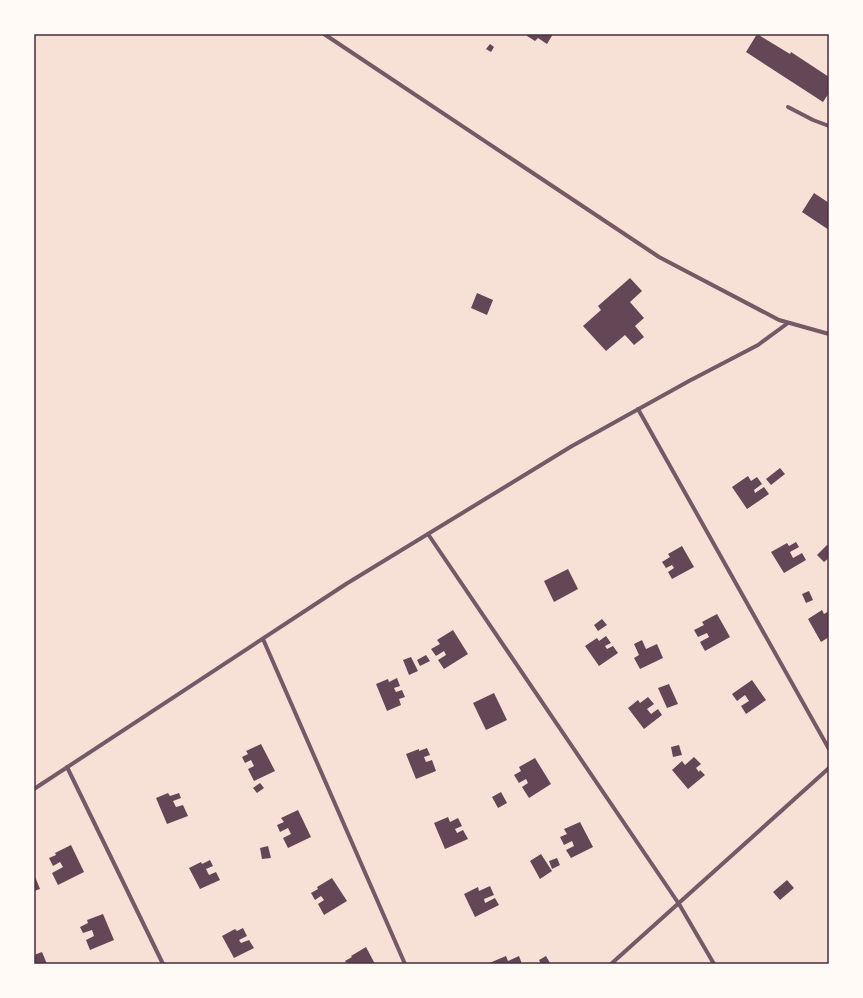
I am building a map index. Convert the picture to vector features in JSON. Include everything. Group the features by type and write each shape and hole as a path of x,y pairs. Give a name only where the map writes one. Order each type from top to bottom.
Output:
{"street":[{"path":"324,34 659,257 779,320 829,334"},
{"path":"788,107 829,126"},
{"path":"34,789 346,584 572,446 758,345 788,323"},
{"path":"638,409 829,748"},
{"path":"428,534 679,904 714,964"},
{"path":"263,639 405,964"},
{"path":"67,767 163,964"},
{"path":"611,964 829,768"}],"building":[{"path":"528,34 553,34 547,44 538,38 535,41 527,36"},
{"path":"757,34 790,54 791,52 829,77 829,93 823,102 746,52"},
{"path":"490,44 494,47 491,52 486,49"},
{"path":"814,193 829,203 829,230 802,212"},
{"path":"630,278 642,291 630,302 644,318 635,326 644,337 634,345 625,335 606,351 583,326 601,310 598,306"},
{"path":"477,293 493,300 487,315 471,308"},
{"path":"780,468 785,474 771,485 766,479"},
{"path":"748,476 751,481 757,477 762,484 754,490 755,493 764,487 769,494 747,509 732,487"},
{"path":"796,542 799,547 790,552 793,558 802,553 806,560 784,573 771,552 787,543 789,546"},
{"path":"827,545 829,547 829,558 824,562 817,555"},
{"path":"682,546 694,567 672,579 668,572 674,568 672,565 666,568 662,562 670,557 668,554"},
{"path":"568,569 578,589 554,602 544,581"},
{"path":"809,591 813,600 806,603 802,594"},
{"path":"822,610 824,614 829,611 829,637 821,642 808,619"},
{"path":"717,614 730,637 705,651 700,642 709,637 707,633 698,637 694,630 704,625 702,622"},
{"path":"602,619 607,625 598,631 594,625"},
{"path":"453,630 468,654 444,669 438,660 446,655 444,651 436,656 431,649 440,644 437,640"},
{"path":"606,636 611,643 605,646 607,649 613,646 618,653 599,666 585,646 597,638 599,641"},
{"path":"642,640 646,649 657,644 663,658 640,669 634,658 639,655 634,644"},
{"path":"426,655 430,661 420,666 417,660"},
{"path":"411,657 418,671 409,675 403,660"},
{"path":"397,678 400,686 394,688 396,692 402,690 405,697 399,699 401,705 387,711 376,684 388,679 389,682"},
{"path":"752,680 766,700 746,714 741,706 749,701 745,695 737,701 732,694"},
{"path":"669,684 678,704 667,708 658,688"},
{"path":"494,693 507,720 486,730 473,703"},
{"path":"648,697 654,704 647,709 651,714 658,709 662,715 644,729 628,708 638,700 640,703"},
{"path":"261,744 275,771 254,781 248,769 254,766 251,760 245,763 242,757 248,754 246,751"},
{"path":"679,745 682,755 673,757 671,747"},
{"path":"427,748 430,755 424,757 426,762 432,760 436,771 416,779 406,754 419,749 419,751"},
{"path":"694,757 701,764 696,768 699,772 700,770 705,775 688,789 672,770 682,761 685,765"},
{"path":"535,758 551,784 529,798 522,787 528,783 526,779 519,783 514,775 521,771 519,767"},
{"path":"260,783 264,788 257,793 253,788"},
{"path":"501,792 507,803 498,808 492,797"},
{"path":"168,793 170,796 179,793 181,798 173,801 176,807 183,805 188,816 167,824 156,798"},
{"path":"298,810 311,837 288,848 283,838 291,834 288,828 280,832 277,825 284,822 281,818"},
{"path":"448,817 450,822 458,818 462,826 455,829 457,833 463,830 468,839 445,849 434,823"},
{"path":"580,822 593,847 571,858 566,850 574,846 572,841 564,845 560,837 567,834 564,829"},
{"path":"71,845 84,872 58,885 52,873 63,867 60,862 53,866 49,858 56,855 55,853"},
{"path":"268,846 271,858 262,859 260,848"},
{"path":"541,854 552,871 540,879 530,861"},
{"path":"557,858 560,865 552,869 549,861"},
{"path":"210,860 213,866 206,869 209,875 216,872 220,880 200,889 189,868 201,862 202,864"},
{"path":"34,874 40,889 34,891"},
{"path":"332,878 347,901 324,915 318,904 324,900 321,896 315,900 311,893 318,889 317,887"},
{"path":"787,880 794,888 780,900 773,892"},
{"path":"490,886 494,895 484,899 485,903 495,898 499,905 475,917 464,894 478,887 479,891"},
{"path":"103,914 114,940 90,950 86,940 94,936 92,930 83,933 80,927 88,923 87,920"},
{"path":"243,928 247,936 239,940 241,943 249,940 254,948 234,958 222,936 235,929 237,931"},
{"path":"366,947 375,964 347,964 345,961"},
{"path":"42,952 47,964 34,964 34,955"},
{"path":"506,956 508,961 519,956 522,964 487,964"},
{"path":"546,956 550,963 541,964 539,960"}]}
